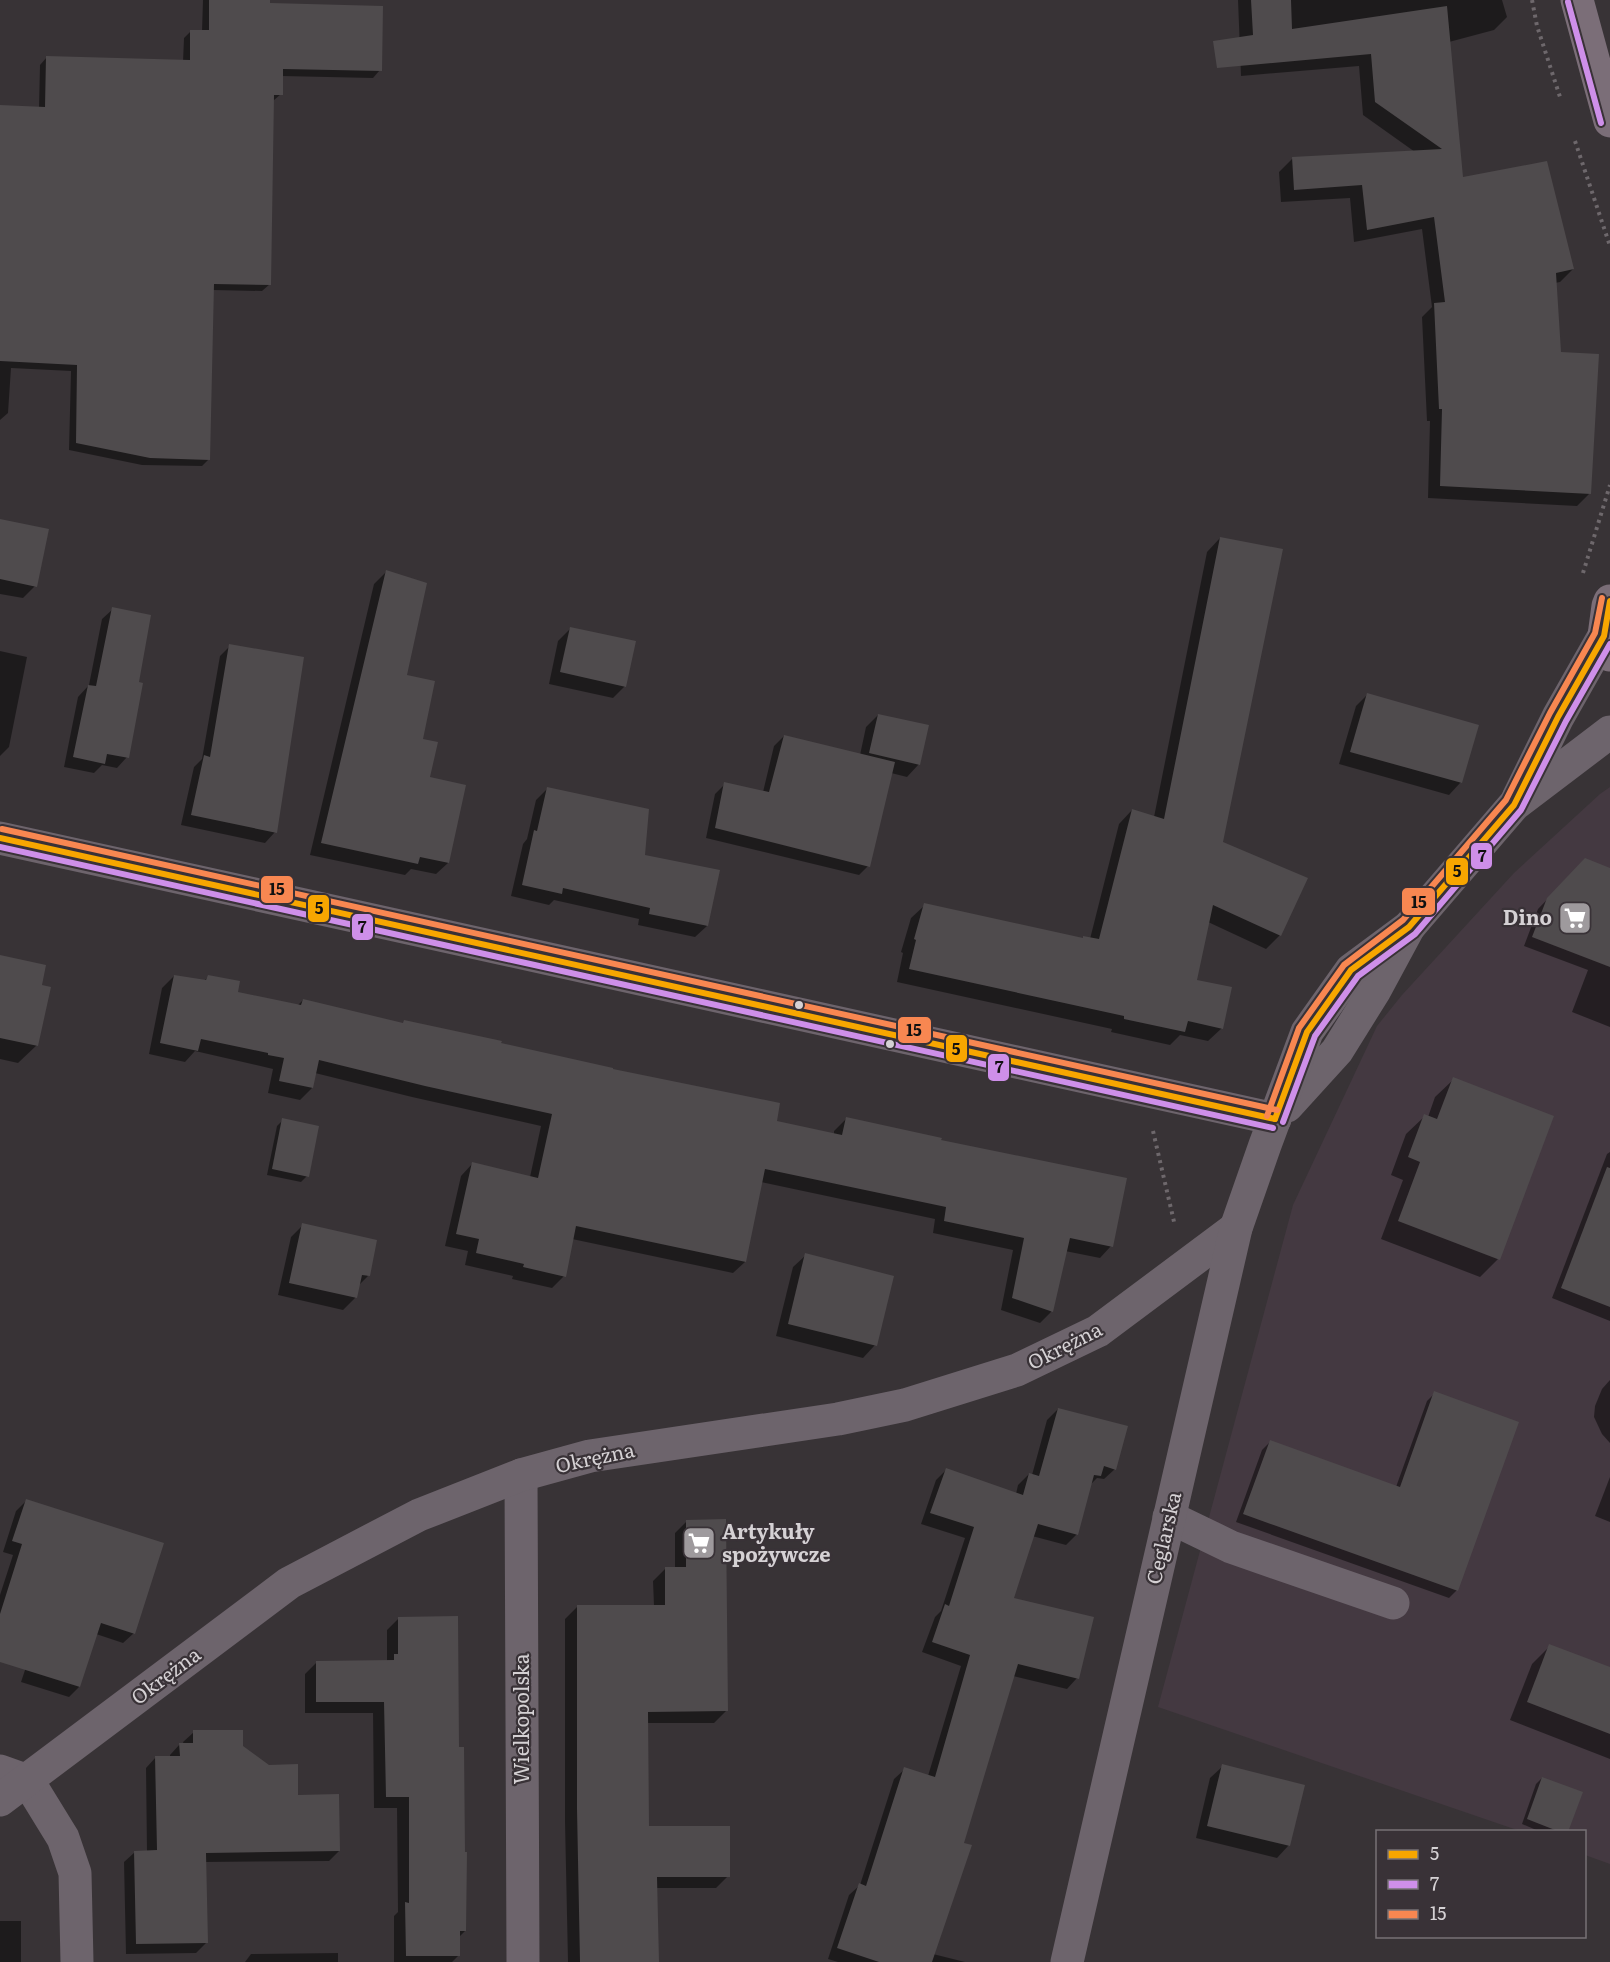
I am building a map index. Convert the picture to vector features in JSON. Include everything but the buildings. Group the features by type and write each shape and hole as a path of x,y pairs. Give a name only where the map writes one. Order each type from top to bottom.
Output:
{"main road":[{"path":"1577,0 1610,121"},
{"path":"1607,646 1610,602"}],"street":[{"name":"Ceglarska","path":"1514,805 1558,717 1607,646"},
{"name":"Ceglarska","path":"1067,1962 1236,1228 1275,1119 1337,1051 1375,990 1409,927 1514,805 1610,732"},
{"path":"0,838 1275,1119"},
{"name":"Okrężna","path":"0,1800 14,1776 289,1583 418,1515 521,1475 590,1456 838,1419 894,1407 1017,1370 1098,1331 1236,1228"},
{"name":"Wielkopolska","path":"521,1475 523,1962"},
{"path":"1169,1517 1231,1547 1393,1603"},
{"path":"14,1776 63,1838 75,1873 77,1962"}],"path":[{"path":"1609,491 1610,485"},
{"path":"1151,1125 1178,1236"}],"shaded area":[{"path":"1610,787 1610,1864 1586,1855 1586,1830 1517,1830 1158,1707 1293,1205 1377,1026 1402,995 1514,873"}],"transit line":[{"name":"7","path":"1568,2 1601,123"},
{"name":"15","path":"1267,1116 1299,1028 1344,965 1403,920 1506,800 1550,713 1595,633 1602,598"},
{"name":"5","path":"1275,1119 1307,1032 1351,970 1409,927 1514,805 1558,717 1604,636 1610,601"},
{"name":"7","path":"1283,1122 1315,1036 1358,976 1415,934 1521,810 1566,721 1610,644"},
{"name":"15","path":"2,829 1277,1110"},
{"name":"5","path":"0,838 1275,1119"},
{"name":"7","path":"0,847 1273,1128"}],"place":[{"name":"Dino","path":"1575,918"},
{"name":"Artykuły spożywcze","path":"699,1543"}]}
